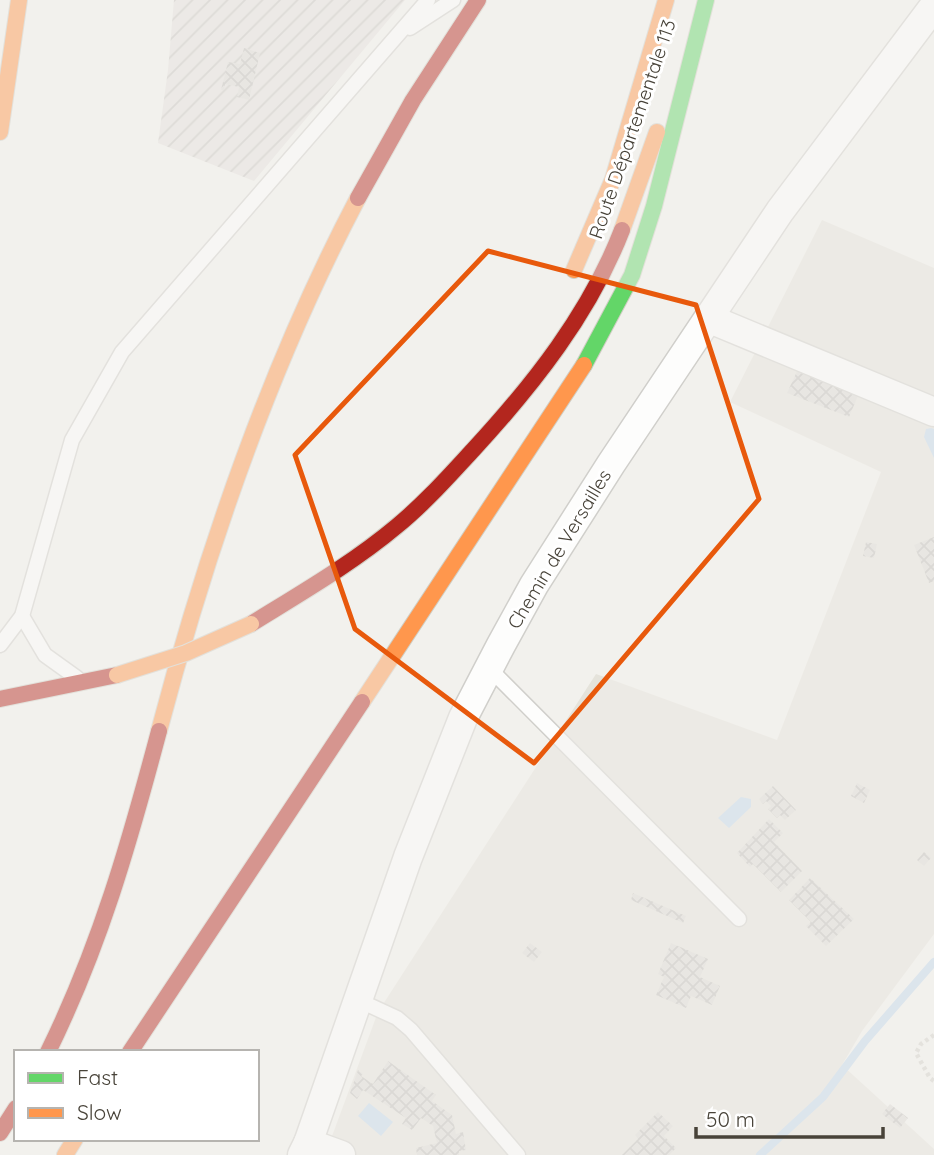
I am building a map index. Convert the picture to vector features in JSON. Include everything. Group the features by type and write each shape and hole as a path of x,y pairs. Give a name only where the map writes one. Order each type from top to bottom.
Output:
{"main road":[{"path":"0,132 19,0"},
{"path":"49,1050 67,1017 121,867 189,622 238,477 300,318 402,114 478,0"},
{"name":"Route Départementale 113","path":"568,283 614,179 666,0"},
{"name":"Route Départementale 113","path":"0,699 117,676 173,659 223,639 359,555 429,496 500,422 545,365 592,294 629,215 699,0"},
{"path":"131,1050 396,653 579,374 604,331 632,275 654,206 706,0"},
{"name":"Route Départementale 113","path":"288,600 379,520"},
{"path":"0,1133 14,1111"}],"street":[{"name":"Chemin de Versailles","path":"305,1149 408,856 458,730 534,586 780,211 934,6"},
{"path":"710,319 934,412"},
{"path":"305,1149 341,1155"}],"lane":[{"path":"0,645 22,616 72,440 122,352 428,0"},
{"path":"393,40 453,0"},
{"path":"22,616 45,655 84,683"},
{"path":"489,668 739,919"},
{"path":"358,1000 397,1018 411,1030 518,1155"}],"path":[{"path":"934,1035 921,1044 916,1053 934,1081"}],"highlighted area":[{"path":"488,251 696,305 759,499 534,763 355,629 295,455"}],"shaded area":[{"path":"174,0 405,0 254,181 158,143"},
{"path":"822,220 934,268 934,934 862,1031 842,1065 934,1149 934,1155 325,1155 378,1012 596,674 777,740 881,472 730,402"}],"water":[{"path":"926,429 934,429 934,458 924,437"},
{"path":"741,797 751,799 751,807 729,828 718,818"},
{"path":"369,1103 393,1122 381,1136 358,1116"}],"building":[{"path":"244,48 260,53 249,100 237,97 239,87 225,84 224,90 221,90 228,62 240,64"},
{"path":"799,367 860,391 849,417 787,393"},
{"path":"934,537 934,581 929,583 914,545"},
{"path":"866,542 877,544 874,558 863,556"},
{"path":"857,783 870,790 864,803 851,796"},
{"path":"773,786 796,810 785,820 780,815 777,818 768,809 771,806 766,801 763,804 759,799"},
{"path":"769,819 783,833 774,842 802,871 781,892 753,864 750,867 737,853"},
{"path":"924,852 931,858 924,866 917,860"},
{"path":"810,878 854,919 826,946 806,926 811,922 789,900"},
{"path":"633,893 686,916 683,923 631,900"},
{"path":"530,943 542,952 534,962 522,953"},
{"path":"671,943 708,959 700,977 720,986 712,1005 691,996 686,1008 656,995 664,977 658,974"},
{"path":"388,1061 436,1095 432,1101 452,1115 456,1134 463,1132 466,1150 459,1151 459,1155 417,1155 416,1148 437,1143 433,1126 421,1118 412,1130 402,1124 406,1118 363,1090 357,1099 350,1093 358,1070 363,1074 361,1076 373,1084"},
{"path":"890,1104 908,1118 900,1128 882,1114"},
{"path":"658,1112 673,1126 664,1136 676,1148 669,1155 622,1155 638,1139 635,1135"}],"waterway":[{"path":"760,1155 823,1097 865,1041 934,962"}],"traffic: fast":[{"path":"584,365 632,275 654,206 706,0"}],"traffic: slow":[{"path":"0,132 19,0"},
{"path":"574,270 613,179 666,0"},
{"path":"622,230 657,132"},
{"path":"159,731 220,526 269,392 326,261 358,198"},
{"path":"362,702 584,365"},
{"path":"117,675 186,653 251,624"},
{"path":"65,1155 74,1141"}],"traffic: jam":[{"path":"358,198 413,100 478,0"},
{"path":"251,624 363,553 407,517 446,479 517,400 558,347 594,290 622,230"},
{"path":"0,699 117,675"},
{"path":"131,1050 362,702"},
{"path":"49,1050 83,973 112,894 159,731"},
{"path":"0,1133 14,1111"}]}
